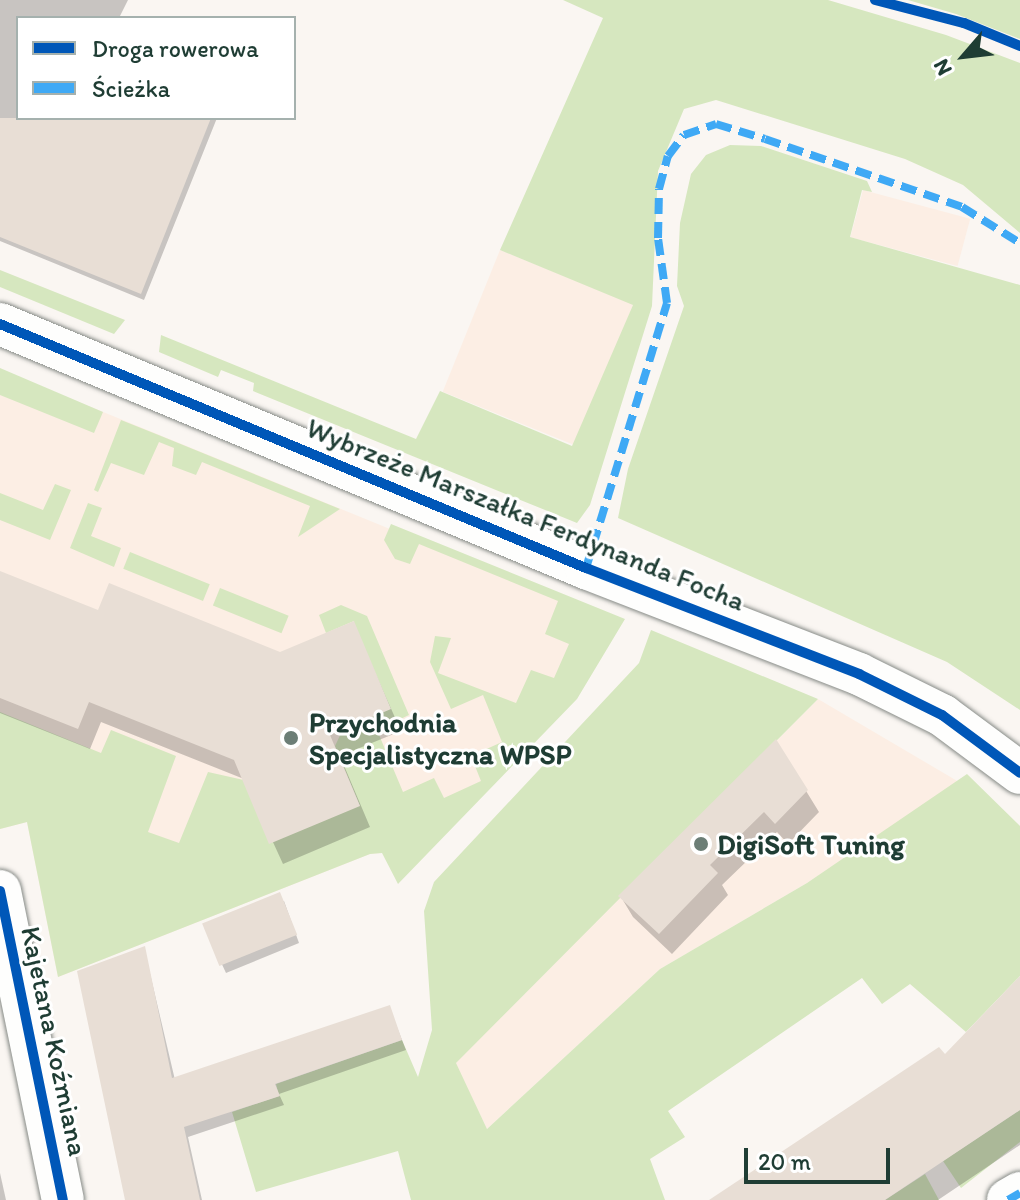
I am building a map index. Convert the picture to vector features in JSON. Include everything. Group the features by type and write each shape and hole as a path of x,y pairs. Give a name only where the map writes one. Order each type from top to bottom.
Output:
{"street":[{"name":"Wybrzeże Marszałka Ferdynanda Focha","path":"0,324 586,568 859,674 942,715 1020,773"},
{"name":"Kajetana Koźmiana","path":"0,891 63,1200"},
{"path":"1008,1200 1020,1193"}],"shaded area":[{"path":"863,190 970,219 958,266 850,237"},
{"path":"500,250 634,304 576,446 443,392"},
{"path":"0,370 601,615 566,699 418,849 370,854 58,977 27,822 0,829"},
{"path":"818,699 959,782 807,883 660,969 487,1129 455,1063"}],"green space":[{"path":"563,0 828,0 946,35 1020,63 1020,233 963,185 905,159 716,100 684,109 658,171 652,306 590,505 577,523 253,391 254,383 221,370 218,377 159,352 161,335 416,439 440,391 572,446 633,305 500,250 603,18"},
{"path":"908,0 1020,0 1020,39 956,14"},
{"path":"730,145 761,146 867,181 872,192 862,190 850,237 1020,285 1020,710 947,662 618,518 628,469 684,306 677,286 680,223 691,174 706,155"},
{"path":"0,270 125,320 114,334 0,287"},
{"path":"0,368 103,412 94,433 0,395"},
{"path":"121,420 340,509 298,537 310,506 202,462 196,475 172,466 174,448 159,442 144,475 111,463 98,492 94,490"},
{"path":"55,484 71,490 50,540 0,520 0,493 43,510"},
{"path":"88,503 102,508 91,536 121,548 114,567 70,548"},
{"path":"391,524 625,619 577,699 398,884 382,853 370,854 58,977 27,822 0,829 0,712 101,753 111,730 176,756 148,832 179,843 208,772 360,806 335,746 343,729 354,621 326,633 319,615 341,605 367,616 409,715 377,730 403,792 434,778 444,798 481,781 471,756 502,742 483,695 451,709 430,662 435,636 451,638 438,673 516,703 531,670 554,678 569,644 545,634 558,601 419,544 410,564 395,559 384,540"},
{"path":"130,552 210,584 203,601 123,569"},
{"path":"220,588 289,616 281,633 213,606"},
{"path":"651,630 818,699 456,1063 487,1129 660,969 807,883 967,774 1020,826 1020,976 966,1032 910,984 882,1004 862,978 668,1111 685,1137 650,1159 665,1200 411,1200 398,1151 256,1192 232,1112 279,1096 276,1084 402,1040 418,1077 432,1030 424,911 434,882 639,663"},
{"path":"1020,1110 1020,1142 961,1188 943,1161"},
{"path":"925,1174 939,1200 885,1200"}],"building":[{"path":"0,118 210,120 141,294 0,237"},
{"path":"0,571 98,610 109,583 280,652 354,621 391,709 330,735 360,806 269,844 234,760 89,702 78,729 0,698"},
{"name":"DigiSoft Tuning","path":"776,739 808,790 775,824 764,812 710,865 718,873 659,934 618,896"},
{"path":"280,892 297,935 219,966 202,923"},
{"path":"145,946 172,1078 390,1005 402,1040 275,1084 280,1096 184,1127 200,1200 125,1200 77,971"},
{"path":"1020,976 1020,1110 885,1200 709,1200 939,1047 945,1054"}],"marked path":[{"path":"586,568 667,303 658,238 659,189 668,156 684,135 716,124 765,139 962,207 1020,243"},
{"path":"1008,1200 1020,1193"}],"cycle path":[{"path":"875,0 964,23 1020,46"},
{"path":"0,324 586,568 859,674 942,715 1020,773"},
{"path":"0,891 63,1200"}],"place":[{"name":"Przychodnia Specjalistyczna WPSP","path":"291,738"},
{"name":"DigiSoft Tuning","path":"701,844"}]}
